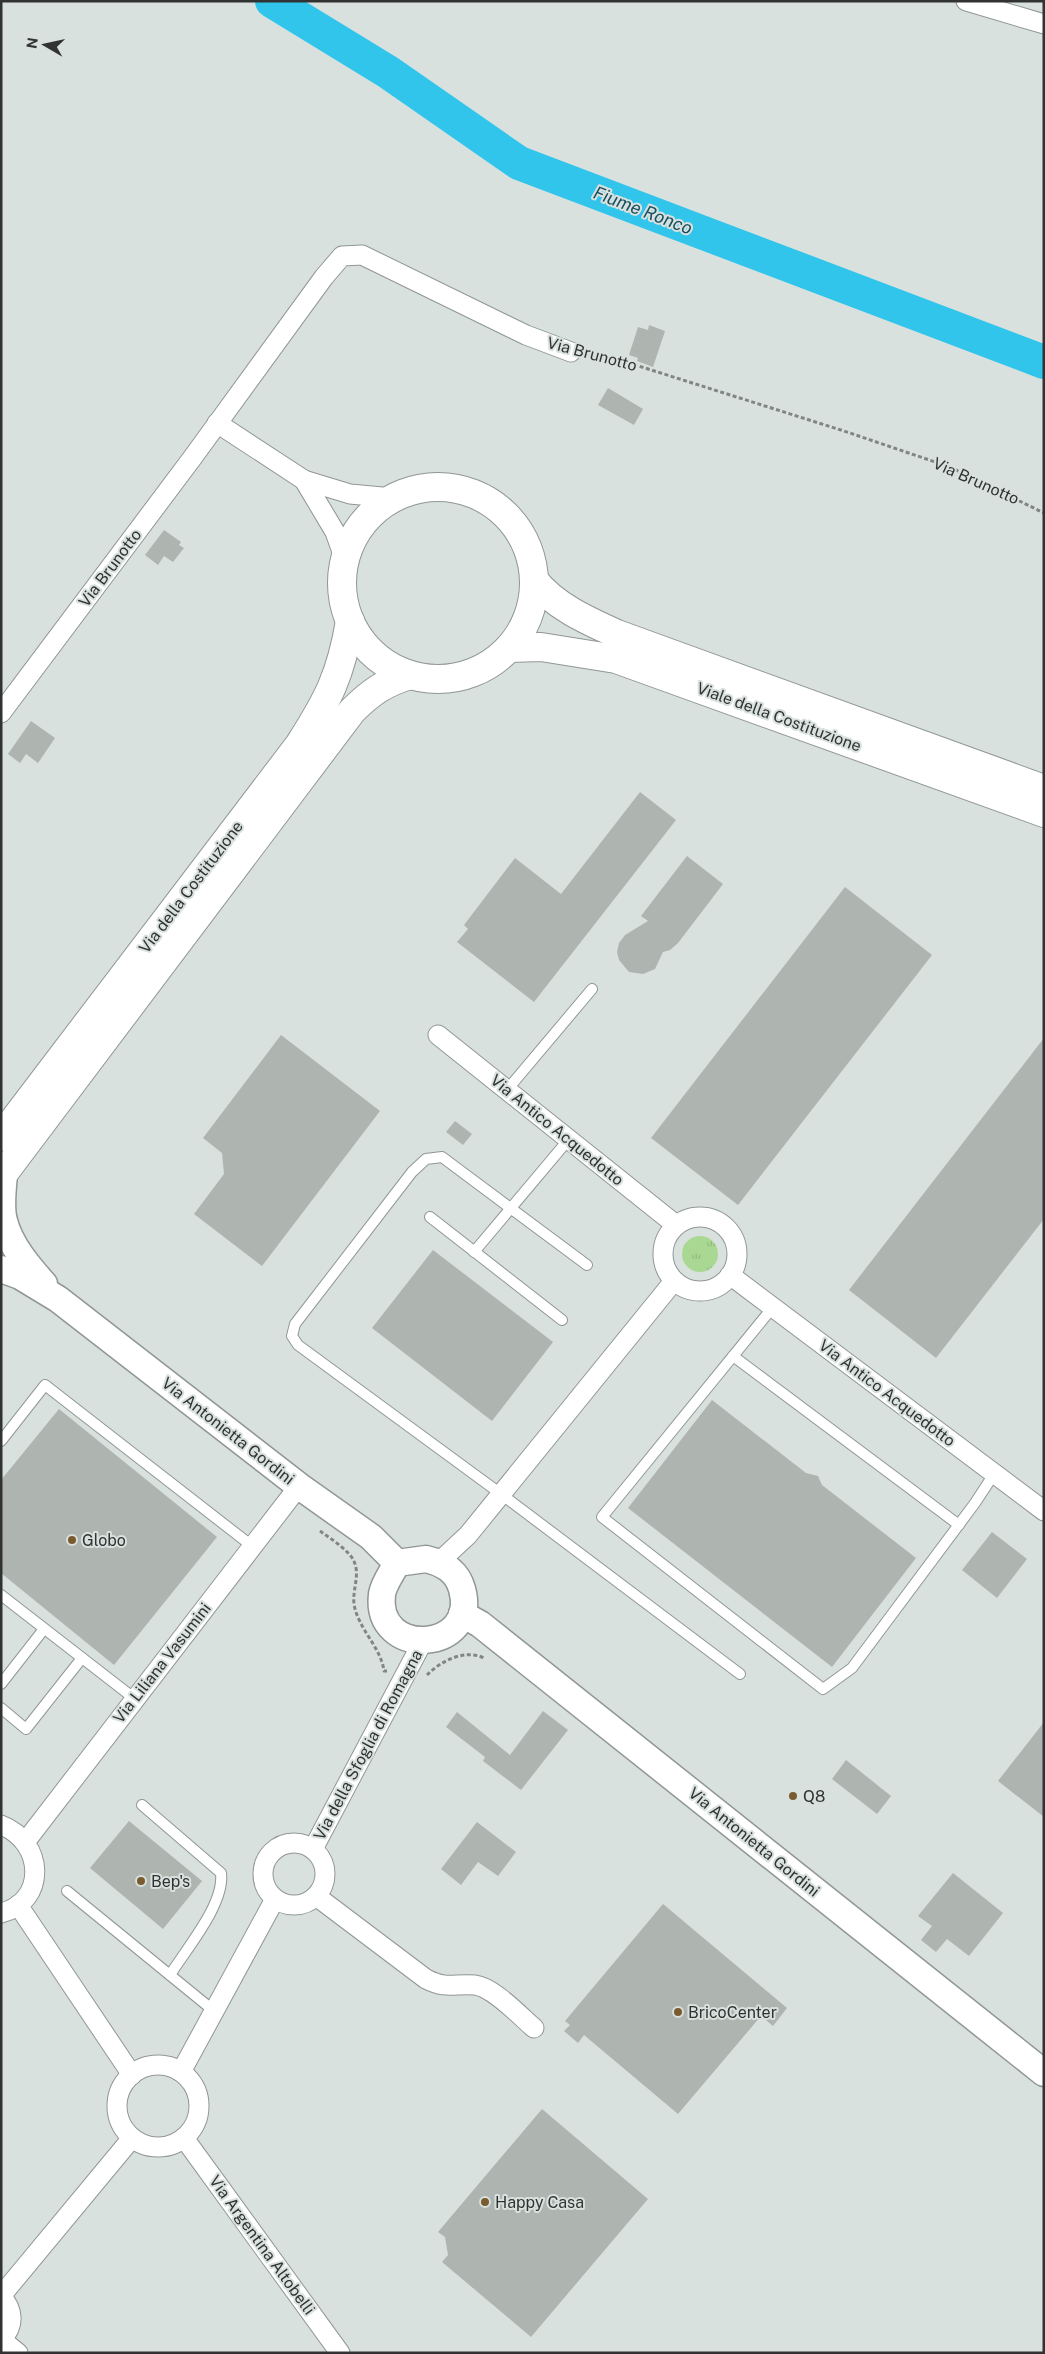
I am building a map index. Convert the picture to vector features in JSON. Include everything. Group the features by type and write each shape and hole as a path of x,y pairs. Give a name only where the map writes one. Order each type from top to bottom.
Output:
{"main road":[{"path":"424,488 456,488 486,500 506,515 521,534 533,564 534,580 528,617 520,633 509,648 485,667 464,676 441,679 410,675 381,660 363,642 350,621 343,591 345,560 352,542 362,525 376,510 393,498 424,488"},
{"name":"Viale della Costituzione","path":"534,580 543,592 562,605 617,634 1044,789"},
{"name":"Via della Costituzione","path":"1,1137 299,745 322,710 337,679 350,621"},
{"name":"Viale della Costituzione","path":"509,648 541,647 616,660 1044,813"},
{"name":"Via della Costituzione","path":"2,1175 230,876 352,712 371,692 391,681 410,675"}],"street":[{"path":"966,1 1044,24"},
{"name":"Via Brunotto","path":"1,713 324,277 342,256 362,255 526,335 571,352"},
{"path":"217,423 304,480 350,494 393,498"},
{"path":"304,480 335,532 345,560"},
{"name":"Via Antico Acquedotto","path":"438,1034 676,1225"},
{"name":"Via Antonietta Gordini","path":"2,1175 4,1220 14,1244 28,1267 58,1299"},
{"path":"698,1217 715,1220 729,1231 735,1241 736,1265 730,1276 722,1285 703,1291 684,1288 674,1281 666,1271 662,1259 663,1246 668,1234 676,1225 686,1219 698,1217"},
{"name":"Via Antonietta Gordini","path":"1,1270 20,1276 58,1299 299,1486 371,1537 397,1563"},
{"name":"Via Antico Acquedotto","path":"730,1276 1044,1511"},
{"path":"439,1562 468,1535 674,1281"},
{"name":"Via Liliana Vasumini","path":"26,1841 299,1486"},
{"path":"426,1559 439,1562 450,1569 458,1578 464,1602 462,1614 449,1632 441,1637 423,1641 412,1640 399,1633 388,1622 384,1613 383,1592 397,1563 426,1559"},
{"name":"Via Antonietta Gordini","path":"462,1614 480,1624 1044,2073"},
{"name":"Via della Sfoglia di Romagna","path":"312,1849 423,1641"},
{"path":"1,1825 15,1831 26,1841 33,1853 35,1867 34,1882 27,1894 9,1909 132,2074"},
{"path":"294,1843 312,1849 320,1857 324,1866 325,1877 316,1896 301,1905 283,1903 275,1899 264,1883 262,1874 269,1855 276,1848 294,1843"},
{"path":"316,1896 426,1979 440,1986 476,1985 489,1991 534,2028"},
{"path":"181,2072 275,1899"},
{"path":"156,2065 169,2066 181,2072 191,2081 198,2093 200,2107 197,2121 184,2138 168,2146 155,2148 143,2145 132,2138 121,2124 117,2106 121,2089 132,2074 143,2068 156,2065"},
{"path":"18,2353 2,2340 11,2326 12,2318 11,2310 1,2296 132,2138"},
{"name":"Via Argentina Altobelli","path":"184,2138 340,2353"}],"lane":[{"path":"507,1090 592,988"},
{"path":"474,1252 569,1139"},
{"path":"587,1265 442,1157 426,1159 412,1172 295,1324 292,1336 298,1346 501,1494 740,1674"},
{"path":"430,1217 562,1320"},
{"path":"773,1307 602,1517 823,1689 852,1668 959,1525 994,1474"},
{"path":"733,1356 959,1525"},
{"path":"1,1442 45,1385 252,1546"},
{"path":"2,1597 135,1699"},
{"path":"1,1684 44,1629"},
{"path":"1,1708 26,1729 82,1658"},
{"path":"142,1805 221,1873 223,1883 217,1902 170,1975"},
{"path":"67,1891 214,2011"}],"path":[{"name":"Via Brunotto","path":"571,352 626,362 950,467 1044,513"},
{"path":"315,1526 350,1555 357,1569 354,1604 363,1630 383,1661 384,1671 422,1680 436,1666 469,1653 483,1657 491,1663"}],"green space":[{"path":"700,1236 707,1237 713,1241 717,1247 717,1261 713,1267 707,1271 700,1272 693,1271 687,1267 683,1261 682,1254 683,1247 687,1241 693,1237"}],"building":[{"path":"649,325 665,331 653,367 637,361 638,358 629,355 638,327 648,330"},
{"path":"608,388 643,409 634,425 598,405"},
{"path":"164,530 181,542 179,545 184,548 173,562 164,556 158,565 145,555"},
{"path":"31,721 55,738 38,763 26,754 20,763 8,754"},
{"path":"640,792 676,820 534,1002 457,942 468,929 464,925 515,858 561,894"},
{"path":"687,856 723,884 678,943 670,950 663,952 655,969 643,974 629,972 619,960 617,952 619,943 625,935 648,921 641,916"},
{"path":"845,887 932,955 738,1205 651,1138"},
{"path":"281,1035 380,1111 262,1266 194,1214 224,1174 222,1153 203,1138"},
{"path":"1044,1038 1044,1219 936,1358 849,1290"},
{"path":"455,1121 472,1134 463,1145 446,1132"},
{"path":"433,1250 553,1342 492,1421 372,1328"},
{"path":"712,1400 806,1473 818,1476 822,1485 916,1558 832,1667 628,1508"},
{"path":"59,1409 217,1537 114,1665 1,1573 1,1480"},
{"path":"992,1532 1027,1559 997,1598 962,1570"},
{"path":"543,1711 568,1730 521,1790 483,1761 485,1757 446,1727 457,1712 510,1755"},
{"path":"1044,1722 1044,1817 998,1781"},
{"path":"846,1760 891,1796 877,1814 832,1779"},
{"path":"129,1821 202,1881 163,1929 90,1868"},
{"path":"477,1822 516,1852 498,1876 478,1862 461,1885 441,1869"},
{"path":"953,1873 1003,1913 969,1956 947,1939 936,1952 921,1940 932,1926 918,1916"},
{"name":"BricoCenter","path":"663,1904 787,2008 773,2026 761,2016 678,2114 584,2035 578,2043 564,2031 570,2025 565,2021"},
{"path":"542,2109 648,2199 531,2337 442,2262 448,2255 445,2237 438,2232"}],"waterway":[{"name":"Fiume Ronco","path":"272,1 388,72 519,163 1044,362"}],"place":[{"name":"Globo","path":"72,1540"},
{"name":"Q8","path":"793,1796"},
{"name":"Bep's","path":"141,1881"},
{"name":"BricoCenter","path":"678,2012"},
{"name":"Happy Casa","path":"485,2202"}]}
